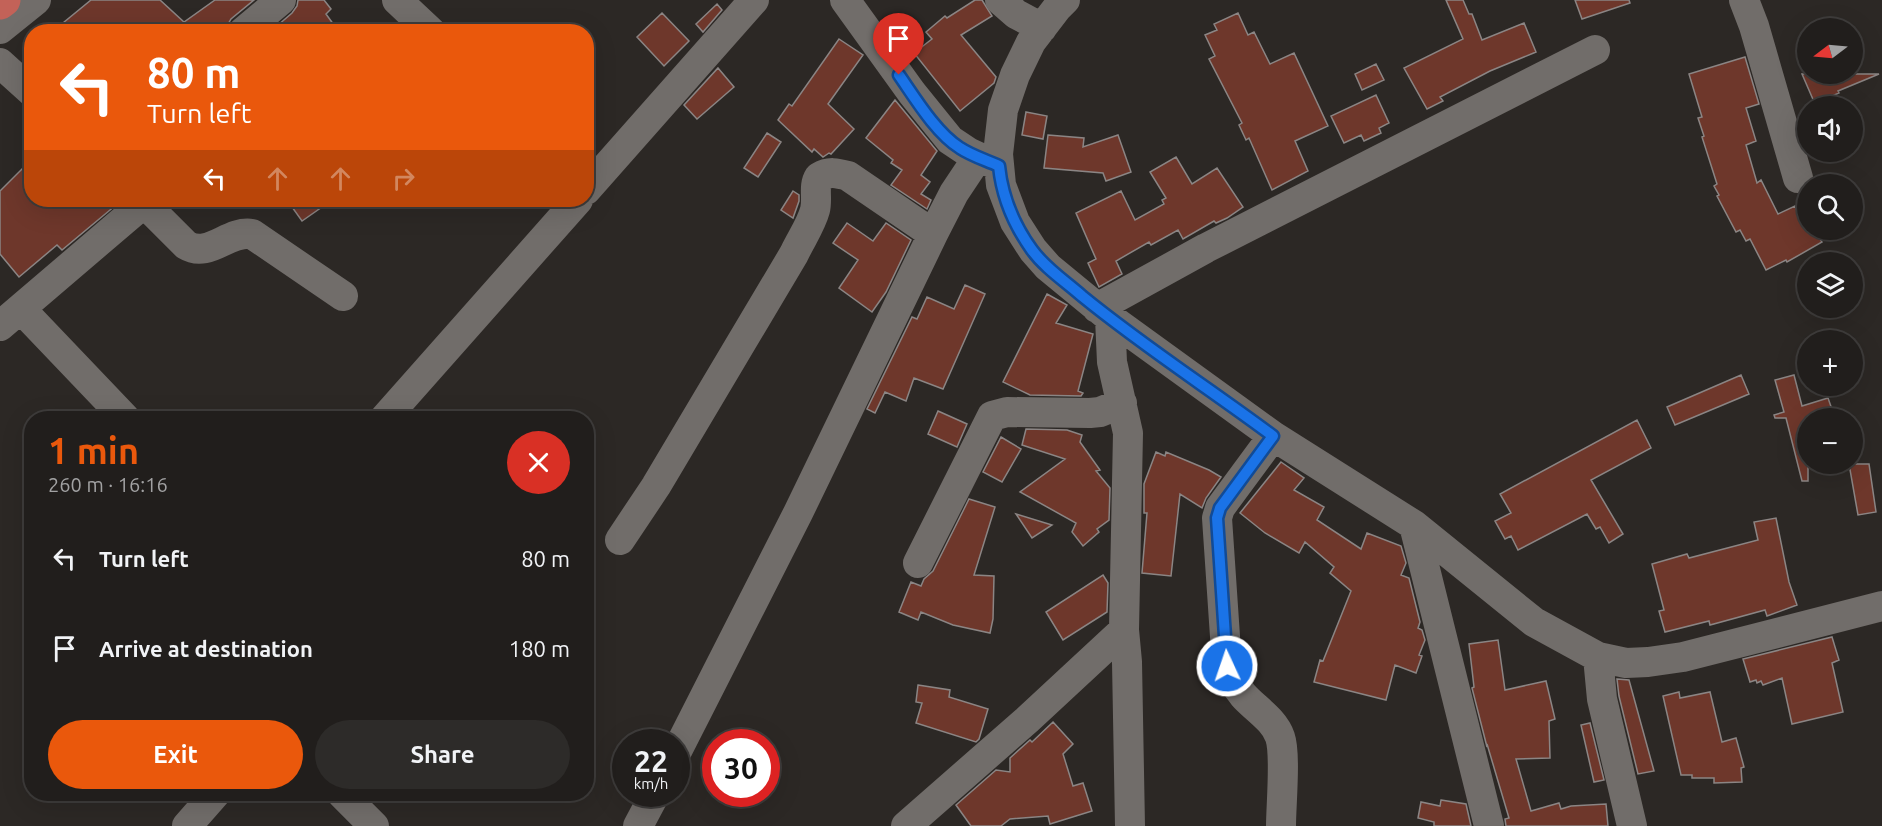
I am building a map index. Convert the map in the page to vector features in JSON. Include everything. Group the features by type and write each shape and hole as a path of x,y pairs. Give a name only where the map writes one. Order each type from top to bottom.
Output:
{"highway":[{"path":"0,3 4,0"}],"street":[{"path":"0,29 36,0"},
{"path":"252,24 281,0"},
{"path":"397,0 422,24"},
{"path":"594,181 754,0"},
{"path":"845,0 934,123 959,148 989,161 1001,185 1014,222 1048,267 1103,313 1273,436 1414,525 1534,622 1598,657 1626,663 1648,662 1683,657 1882,606"},
{"path":"1000,0 1016,14 1042,28"},
{"path":"688,729 798,513 954,193 998,154 1003,110 1016,75 1031,42 1065,0"},
{"path":"1744,0 1754,26 1797,175"},
{"path":"1103,313 1206,248 1595,50"},
{"path":"0,63 24,85"},
{"path":"620,540 656,486 794,254 815,210 816,185 819,177 835,172 848,176 933,234"},
{"path":"117,411 11,318 135,207"},
{"path":"148,207 193,250 203,250 238,234 252,234 343,297"},
{"path":"391,411 572,207"},
{"path":"1103,313 1128,433 1124,630 1127,662 1130,826"},
{"path":"918,563 992,416 1007,412 1100,412 1122,403"},
{"path":"1273,436 1220,508 1217,518 1227,666 1233,682 1274,726 1280,737 1282,752 1281,826"},
{"path":"1414,525 1489,826"},
{"path":"906,826 1027,720 1124,630"},
{"path":"1598,657 1602,699 1632,826"},
{"path":"187,826 209,801"},
{"path":"349,801 374,826"},
{"path":"638,826 648,807"}],"building":[{"path":"91,0 160,0 184,22 215,0 254,0 228,24 62,24"},
{"path":"298,0 324,0 331,9 326,14 333,24 279,24 297,6"},
{"path":"975,0 982,0 992,16 961,35 996,77 994,83 960,111 914,53 932,39 926,32 945,16 947,18"},
{"path":"1446,0 1463,0 1469,14 1472,14 1482,40 1524,23 1536,52 1490,71 1440,97 1443,101 1427,109 1404,68 1463,39"},
{"path":"1575,0 1629,0 1630,3 1582,19"},
{"path":"717,4 722,10 703,32 696,24"},
{"path":"662,13 689,41 664,66 637,37"},
{"path":"1238,13 1248,35 1254,32 1270,64 1294,53 1328,126 1295,141 1308,171 1272,190 1249,138 1246,140 1239,125 1242,123 1209,59 1215,56 1205,35 1217,30 1214,24"},
{"path":"839,39 863,55 828,104 854,129 831,154 823,157 814,149 812,152 778,120 789,104 792,106"},
{"path":"1745,57 1759,104 1746,108 1756,141 1746,145 1757,183 1761,180 1778,214 1795,206 1797,240 1821,240 1822,242 1804,252 1797,252 1797,256 1787,262 1786,260 1766,270 1750,239 1746,241 1740,230 1736,232 1717,196 1719,195 1714,186 1717,184 1698,118 1702,117 1689,74"},
{"path":"1376,64 1384,80 1362,90 1355,74"},
{"path":"718,68 734,87 697,119 684,105"},
{"path":"1863,74 1879,74 1863,81"},
{"path":"1806,84 1855,84 1832,96 1812,96"},
{"path":"1376,95 1389,123 1379,128 1381,133 1364,141 1361,135 1344,143 1331,116"},
{"path":"895,100 937,151 921,175 930,182 921,194 931,200 927,209 891,185 902,170 891,163 893,160 866,138"},
{"path":"1026,112 1047,116 1043,139 1022,135"},
{"path":"767,133 781,142 758,177 744,168"},
{"path":"1048,135 1084,138 1083,147 1118,135 1131,172 1106,181 1103,173 1044,168"},
{"path":"1176,157 1192,184 1217,168 1243,207 1227,218 1216,223 1214,221 1183,239 1178,230 1151,245 1149,242 1116,261 1122,274 1099,287 1088,263 1096,259 1076,213 1121,191 1135,220 1164,204 1162,200 1166,198 1150,172"},
{"path":"24,167 24,207 114,207 62,250 57,245 19,277 0,254 0,191"},
{"path":"793,191 799,195 799,201 793,218 781,210"},
{"path":"292,207 322,207 302,221"},
{"path":"847,223 873,241 886,223 911,240 886,292 872,312 839,288 858,260 833,243"},
{"path":"965,285 985,294 943,389 914,378 906,401 885,392 875,413 867,409 912,317 917,319 927,297 954,309"},
{"path":"1047,294 1067,305 1056,323 1093,334 1078,391 1083,393 1081,396 1030,395 1003,382"},
{"path":"1741,375 1749,394 1675,425 1667,407"},
{"path":"1794,375 1797,396 1799,396 1802,406 1828,398 1832,408 1797,408 1797,461 1786,418 1775,418 1774,415 1784,412 1775,380"},
{"path":"938,411 967,424 957,447 928,434"},
{"path":"1637,420 1651,448 1591,480 1623,534 1609,543 1600,527 1596,529 1587,514 1518,550 1511,536 1505,539 1495,521 1511,513 1500,494"},
{"path":"1026,429 1067,430 1082,435 1080,442 1100,470 1096,471 1110,488 1109,520 1097,529 1099,532 1083,546 1072,532 1076,523 1020,492 1065,459 1022,445"},
{"path":"1001,437 1021,449 1002,482 983,472"},
{"path":"1156,452 1165,456 1166,452 1221,477 1206,498 1202,508 1180,494 1171,576 1142,573 1147,513 1144,513 1144,484"},
{"path":"1281,462 1304,478 1294,490 1324,507 1317,520 1361,549 1367,533 1401,546 1406,563 1401,575 1409,578 1420,622 1418,628 1422,630 1425,640 1419,655 1422,656 1416,673 1395,665 1386,700 1314,682 1320,660 1323,661 1351,591 1330,573 1334,567 1305,542 1299,553 1265,533 1240,513"},
{"path":"1863,464 1869,464 1876,512 1858,515 1851,474 1863,474"},
{"path":"1800,474 1808,474 1808,481 1802,481"},
{"path":"969,499 995,507 974,575 994,576 993,619 990,633 953,625 921,612 918,620 899,612 911,582 921,586 924,579 933,571"},
{"path":"1016,514 1052,525 1032,538"},
{"path":"1776,518 1789,582 1797,605 1767,616 1765,610 1710,625 1709,621 1665,632 1659,611 1664,610 1652,564 1687,554 1689,558 1758,540 1754,522"},
{"path":"1103,575 1108,583 1107,612 1063,640 1046,612"},
{"path":"1832,637 1839,660 1832,663 1843,712 1792,724 1782,678 1763,685 1761,681 1750,682 1743,659"},
{"path":"1498,640 1505,690 1546,681 1555,719 1549,721 1550,758 1516,759 1531,811 1559,803 1561,809 1571,806 1606,804 1608,826 1506,826 1505,819 1509,818 1472,688 1474,687 1469,644"},
{"path":"1617,679 1629,680 1654,771 1638,774"},
{"path":"918,685 950,690 949,697 988,709 979,739 976,742 916,723 922,703 916,702"},
{"path":"1679,692 1680,698 1710,692 1722,742 1736,738 1744,767 1741,768 1742,782 1714,783 1714,778 1692,778 1692,775 1681,775 1663,696"},
{"path":"1053,722 1073,744 1063,754 1073,786 1083,783 1092,811 1050,824 1048,816 1010,819 1001,826 971,826 956,805 996,770 1010,772 1010,758 1030,740 1032,742"},
{"path":"1590,723 1604,780 1594,782 1581,725"},
{"path":"1441,800 1466,804 1471,826 1434,826 1434,822 1418,818 1421,802 1440,806"}],"route":[{"path":"899,75 934,123 950,140 959,148 999,166 1001,185 1014,222 1048,267 1110,318 1273,436 1220,508 1217,518 1227,666"}]}
